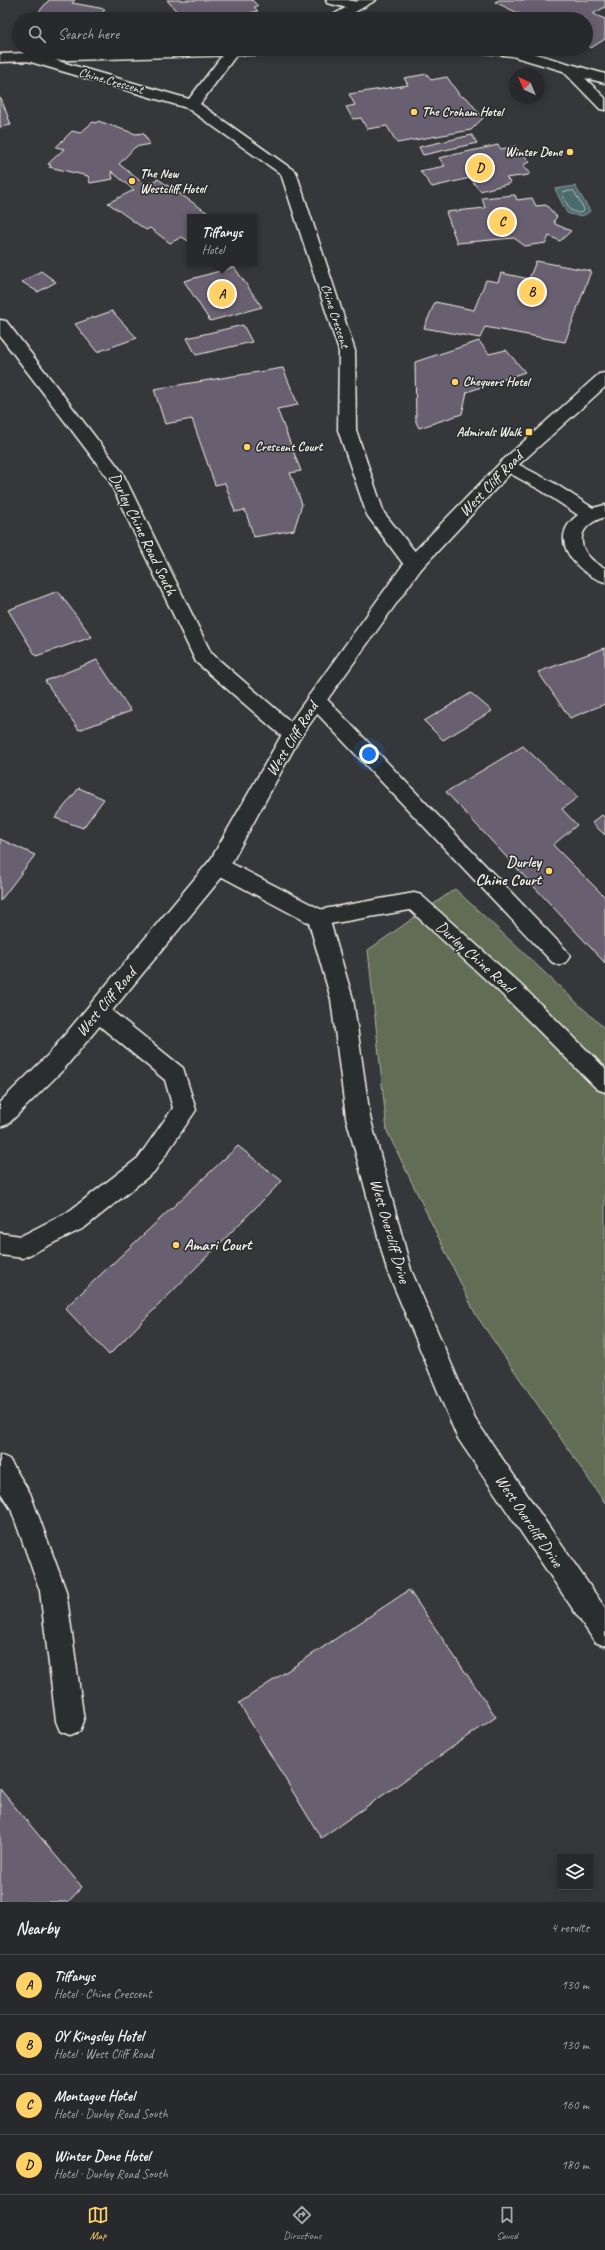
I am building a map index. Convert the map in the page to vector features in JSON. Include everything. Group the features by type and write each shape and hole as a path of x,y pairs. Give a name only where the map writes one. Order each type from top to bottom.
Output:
{"street":[{"path":"347,12 369,0"},
{"path":"0,58 59,56"},
{"path":"192,105 229,56"},
{"path":"525,56 569,70 605,79"},
{"name":"Chine Crescent","path":"30,57 192,105 288,172 347,351 348,430 376,515 414,564"},
{"path":"569,70 605,106"},
{"name":"Durley Chine Road South","path":"0,325 116,476 203,657 292,734"},
{"name":"West Cliff Road","path":"0,1117 56,1062 219,865 292,734 414,564 508,465 605,378"},
{"path":"219,865 318,918"},
{"name":"West Overcliff Drive","path":"318,918 342,999 358,1117 399,1270 466,1428 605,1632"}],"lane":[{"path":"332,0 356,6"},
{"path":"508,465 598,513 575,528 572,546 583,563 592,570 605,576"},
{"path":"316,700 559,956"},
{"name":"Durley Chine Road","path":"318,918 414,901 514,992 605,1082"},
{"path":"0,1244 23,1247 76,1220 146,1165 185,1110 175,1075 98,1012"},
{"path":"0,1468 21,1502 53,1591 70,1721"}],"green space":[{"path":"455,889 605,1029 605,1503 476,1315 387,1131 368,950"}],"water":[{"path":"575,186 590,211 582,216 567,213 555,189"}],"building":[{"path":"49,0 75,0 72,3 105,9 103,12 39,12"},
{"path":"167,0 252,0 258,6 254,7 258,11 254,12 177,12"},
{"path":"499,0 605,0 605,7 593,14 593,12 516,12 495,2"},
{"path":"593,14 605,19 605,39 593,47"},
{"name":"The Croham Hotel","path":"427,74 431,80 447,77 460,96 467,98 483,118 471,130 397,143 387,126 367,129 361,118 353,119 346,107 355,105 349,94 408,85 404,78"},
{"path":"1,98 11,125 0,127"},
{"name":"The New Westcliff Hotel","path":"98,121 136,134 143,133 150,144 135,147 119,164 145,185 158,179 210,214 187,214 187,240 182,237 170,243 150,228 146,230 108,203 134,190 111,171 113,179 90,183 88,176 49,167 51,165 48,164 64,149 56,147 72,131 80,133 93,122 96,123"},
{"path":"472,135 477,143 423,155 419,147"},
{"path":"498,145 501,149 516,146 530,162 525,164 523,167 530,172 528,175 506,178 511,183 480,191 470,178 432,187 420,171 445,166 439,158"},
{"path":"515,195 517,200 532,198 536,206 546,205 557,217 554,220 555,224 571,231 560,241 549,236 546,243 525,246 514,238 457,243 446,212 485,208 482,198"},
{"path":"536,261 591,271 565,342 485,327 480,338 424,328 435,302 474,310 486,280 498,282 501,273 529,279"},
{"path":"234,267 262,307 210,321 184,281"},
{"path":"41,271 56,282 38,292 22,282"},
{"path":"112,311 137,338 97,352 75,324"},
{"path":"243,325 252,342 196,355 187,338"},
{"name":"Chequers Hotel","path":"479,341 489,354 506,350 525,372 467,392 462,414 419,428 416,422 415,362"},
{"name":"Crescent Court","path":"283,368 298,405 277,409 301,471 290,473 302,504 294,530 254,537 245,510 235,512 225,483 215,485 192,419 165,424 154,389"},
{"path":"58,591 92,637 36,656 8,610"},
{"path":"605,648 605,704 570,718 538,672"},
{"path":"97,660 131,711 79,730 45,681"},
{"path":"471,693 492,711 443,740 424,721"},
{"name":"Durley Chine Court","path":"523,746 578,797 562,809 577,825 553,845 605,897 605,963 446,792"},
{"path":"79,788 104,799 83,828 55,818"},
{"path":"602,815 605,818 605,835 592,823"},
{"path":"0,839 35,855 0,901"},
{"name":"Amari Court","path":"238,1146 282,1181 109,1355 65,1308"},
{"path":"409,1590 496,1717 321,1838 239,1703"},
{"path":"0,1789 82,1887 68,1902 0,1902"}],"place":[{"name":"The Croham Hotel","path":"414,112"},
{"name":"Winter Dene","path":"570,152"},
{"name":"Winter Dene Hotel","path":"480,168"},
{"name":"The New Westcliff Hotel","path":"132,181"},
{"name":"Montague Hotel","path":"502,222"},
{"name":"OY Kingsley Hotel","path":"532,292"},
{"name":"Tiffanys","path":"222,294"},
{"name":"Chequers Hotel","path":"455,382"},
{"name":"Admirals Walk","path":"529,432"},
{"name":"Crescent Court","path":"247,447"},
{"name":"Durley Chine Court","path":"549,871"},
{"name":"Amari Court","path":"176,1245"}]}
